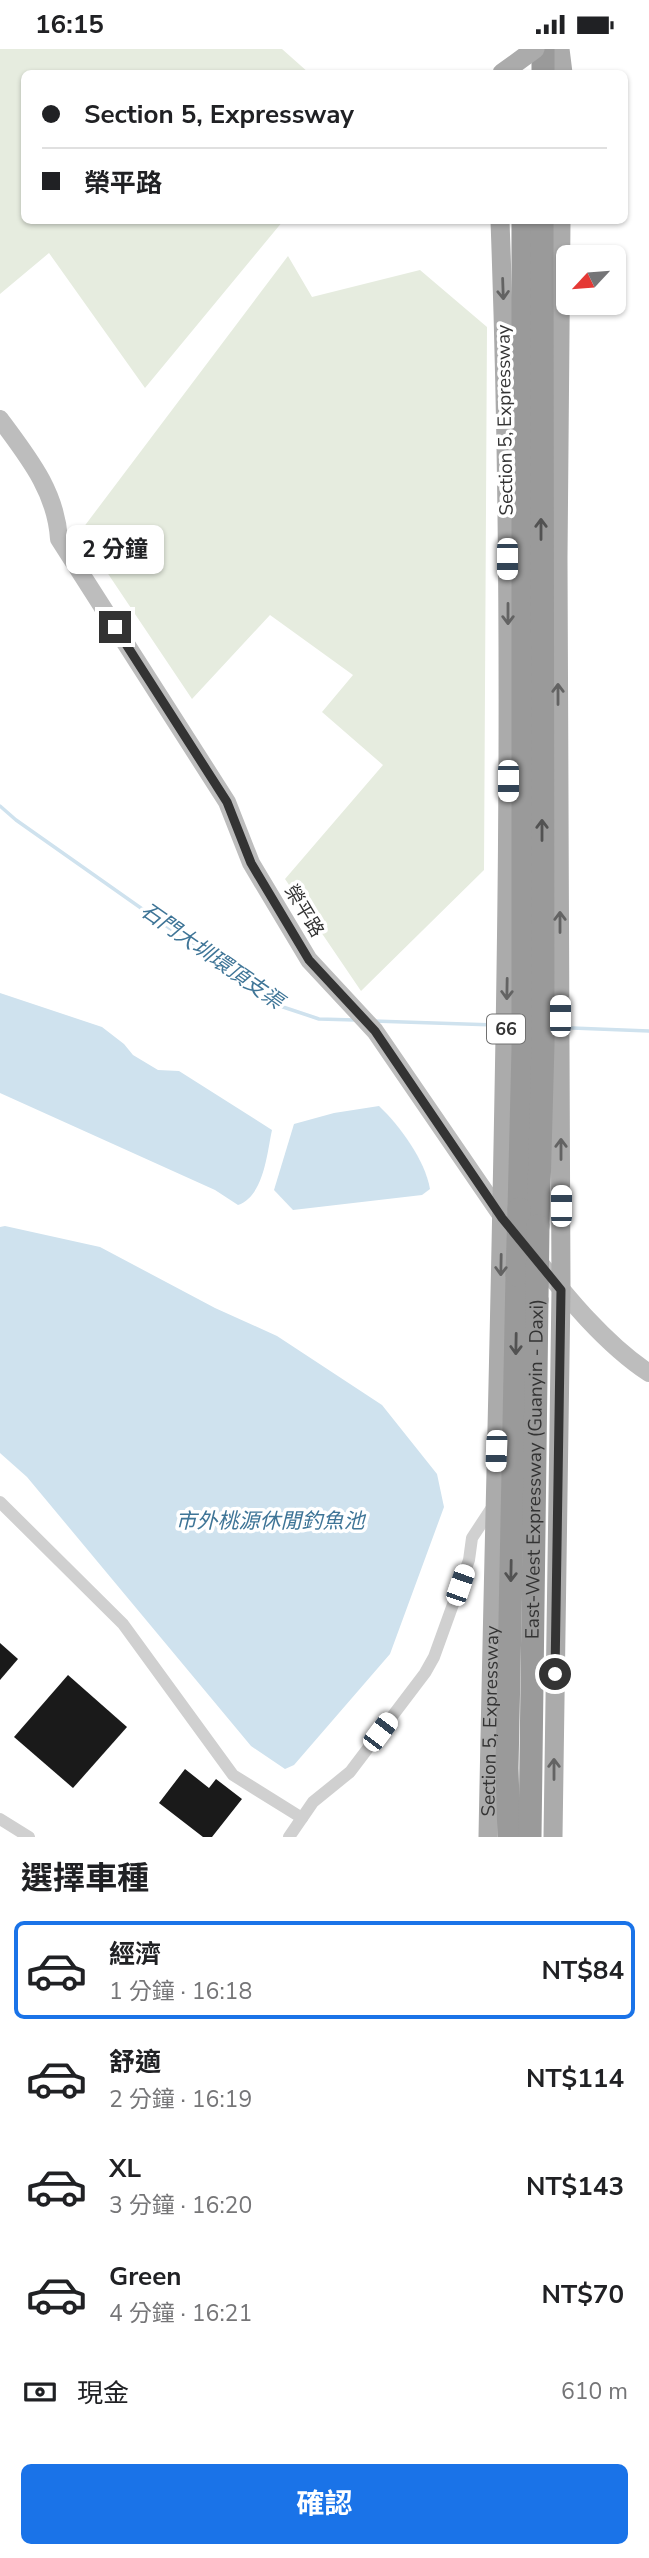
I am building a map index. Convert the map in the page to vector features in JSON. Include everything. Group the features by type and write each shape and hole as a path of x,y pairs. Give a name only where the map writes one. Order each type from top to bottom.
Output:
{"highway":[{"path":"521,49 522,70"},
{"path":"543,49 557,66"},
{"name":"East-West Expressway (Guanyin - Daxi)","path":"523,224 538,1226 530,1837"},
{"name":"East-West Expressway (Guanyin - Daxi)","path":"509,1837 507,1754 511,1213 533,1027 542,224"}],"main road":[{"path":"506,70 536,49"},
{"name":"Section 5, Expressway","path":"488,1837 495,1503 511,1213 507,393 500,224"},
{"path":"554,1837 561,1290 558,572 561,224"}],"street":[{"name":"榮平路","path":"0,419 35,467 58,513 59,540 227,802 251,863 309,960 369,1025 511,1213 561,1290 633,1362 649,1373"},
{"path":"0,1502 123,1624 233,1775 302,1818"},
{"path":"289,1837 313,1802 349,1772 425,1673 434,1657 464,1573 472,1538 495,1503"},
{"path":"0,1819 29,1837"}],"shaded area":[{"path":"0,49 282,49 306,70 21,70 21,224 281,224 145,388 49,253 0,294"},
{"path":"288,256 312,297 420,270 487,327 484,870 361,991 285,879 383,765 322,712 353,675 270,615 192,699 80,532"}],"water":[{"path":"0,993 102,1027 124,1044 133,1055 158,1070 179,1071 272,1130 263,1173 254,1193 238,1205 215,1190 0,1093"},
{"path":"379,1106 410,1144 423,1167 430,1189 422,1195 293,1210 274,1190 294,1124 334,1113"},
{"name":"市外桃源休閒釣魚池","path":"0,1227 100,1247 215,1308 277,1336 382,1405 437,1474 444,1507 390,1654 294,1765 285,1769 251,1746 27,1477 0,1453"}],"building":[{"path":"0,1643 18,1659 0,1680"},
{"path":"68,1675 127,1727 73,1788 14,1737"},
{"path":"185,1769 209,1788 216,1779 242,1799 212,1837 203,1837 159,1803"}],"waterway":[{"name":"石門大圳環頂支渠","path":"0,806 280,1006 319,1019 355,1020"},
{"name":"石門大圳環頂支渠","path":"373,1021 495,1025"},
{"name":"石門大圳環頂支渠","path":"572,1028 649,1031"}],"route":[{"path":"115,627 227,802 251,863 309,960 375,1031 502,1218 561,1290 555,1674"}]}
